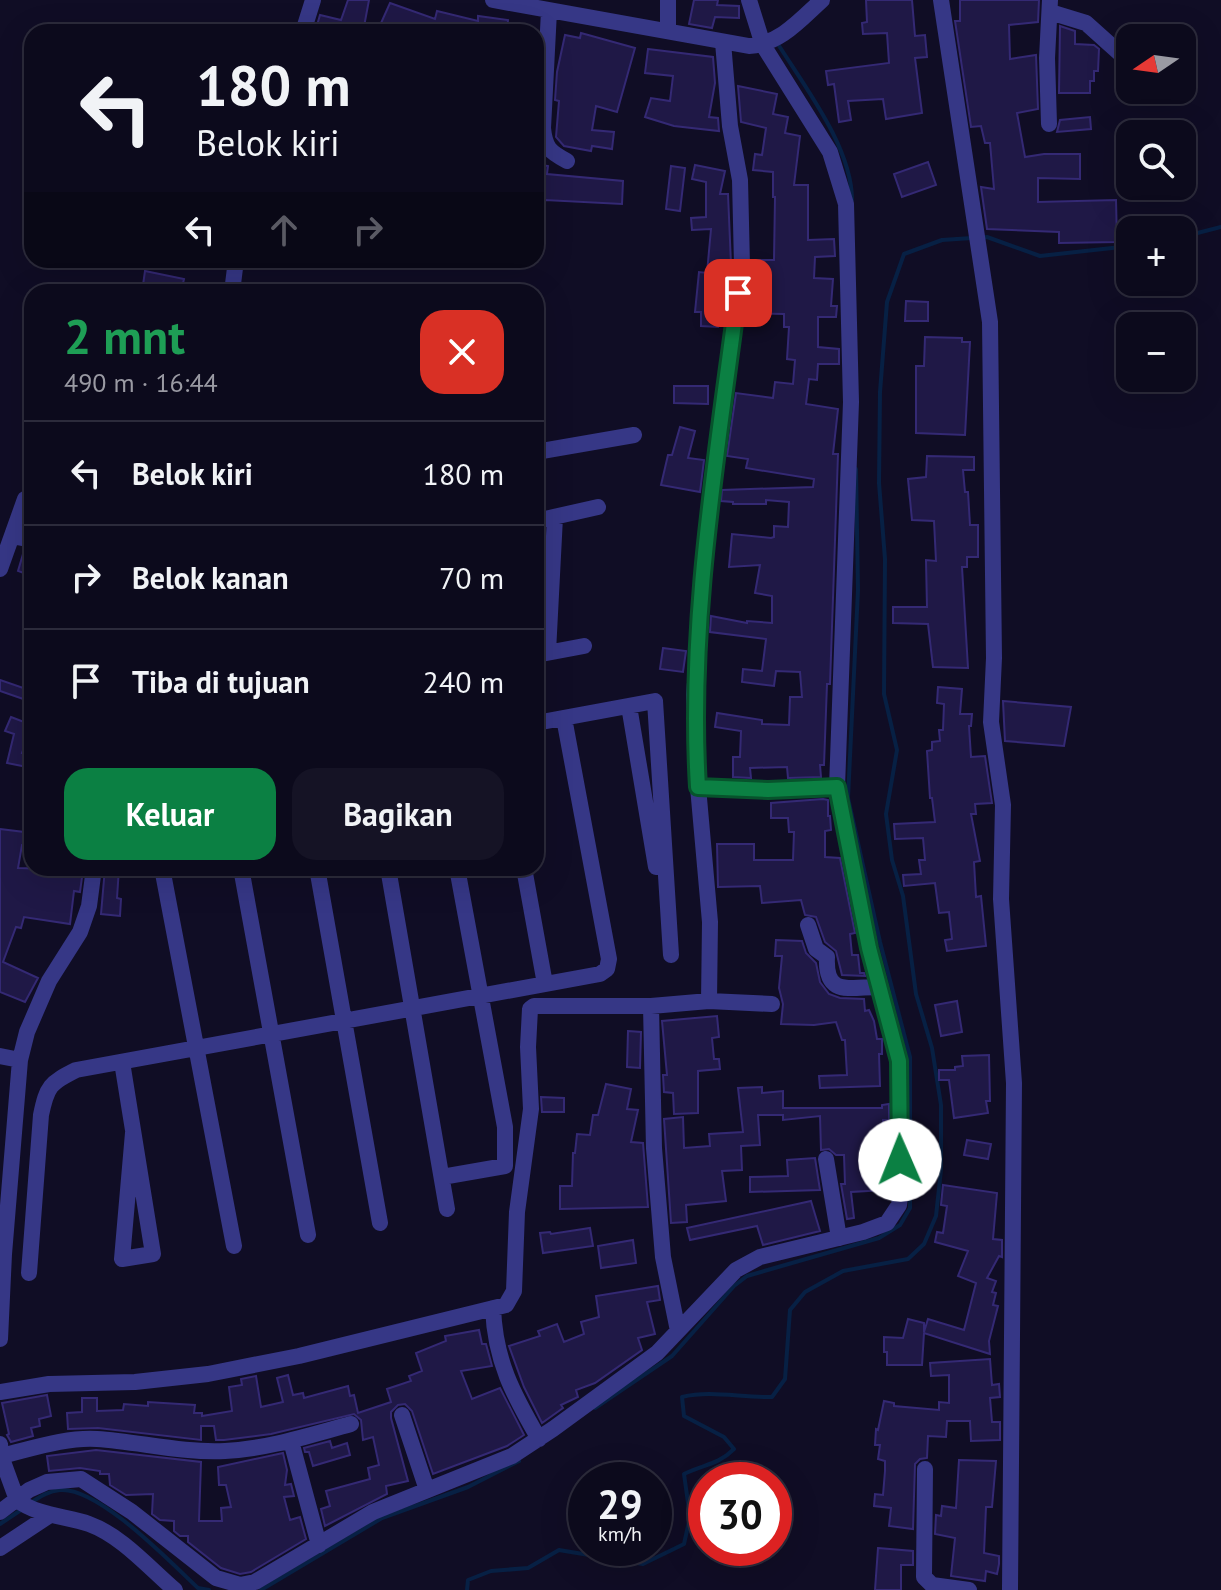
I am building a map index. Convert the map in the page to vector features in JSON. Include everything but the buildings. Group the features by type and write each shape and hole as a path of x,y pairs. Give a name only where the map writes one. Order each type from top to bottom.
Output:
{"street":[{"path":"306,24 313,0"},
{"path":"493,0 723,42 766,44 787,32 822,0"},
{"path":"668,0 668,31"},
{"path":"0,1548 32,1507 29,1490 47,1482 81,1479 132,1512 204,1569 227,1583 255,1582 373,1512 512,1456 539,1439 657,1353 736,1270 760,1257 887,1223 899,1205 899,1061 866,934 837,787 851,402 846,204 830,152 755,25 749,0"},
{"path":"799,0 802,18"},
{"path":"941,0 990,322 994,658 991,722 1003,805 1001,899 1014,1083 1010,1590"},
{"path":"1049,124 1047,58 1050,6 1086,23 1116,50"},
{"path":"544,108 549,11"},
{"path":"709,1001 710,922 698,787 694,695 710,499 742,265 740,180 730,126 723,42"},
{"path":"544,143 548,151 567,161"},
{"path":"544,451 634,435"},
{"path":"0,569 24,502"},
{"path":"544,519 598,507"},
{"path":"544,633 555,517"},
{"path":"12,536 24,538"},
{"path":"544,654 584,646"},
{"path":"544,722 655,701 671,955 629,706"},
{"path":"29,1273 46,1090 76,1070 600,974 607,969 609,959 564,718"},
{"path":"698,787 768,790 837,787"},
{"path":"0,1339 2,1254 20,1060 27,1032 49,981 80,932 89,906 93,876"},
{"path":"164,876 234,1246"},
{"path":"242,876 308,1235"},
{"path":"318,876 380,1223"},
{"path":"389,876 447,1209"},
{"path":"442,1177 505,1166 505,1127 458,876"},
{"path":"525,876 545,984"},
{"path":"808,925 816,949 827,957 826,974 832,984 839,987 879,987"},
{"path":"0,1392 49,1384 135,1382 208,1374 299,1356 506,1305 514,1291 517,1212 531,1109 530,1009 534,1006 651,1006 709,1001 772,1004"},
{"path":"651,1006 654,1148 663,1257 678,1331"},
{"path":"0,1056 20,1060"},
{"path":"122,1062 153,1254 122,1259 133,1133"},
{"path":"826,1159 839,1238"},
{"path":"10,1170 37,1171"},
{"path":"493,1308 494,1337 502,1368 539,1439"},
{"path":"402,1415 427,1490"},
{"path":"1,1456 41,1446 94,1439 161,1448 226,1451 291,1441 351,1424"},
{"path":"291,1441 319,1545"},
{"path":"0,1444 1,1456 32,1507"},
{"path":"925,1469 924,1577 932,1585 969,1590"},
{"path":"0,1512 32,1507 92,1525 116,1540 175,1590"}],"waterway":[{"path":"776,41 835,138 850,180 852,200"},
{"path":"1196,233 1221,227"},
{"path":"981,238 987,237 1040,256 1116,248"},
{"path":"467,1590 468,1580 491,1571 528,1568 559,1550 643,1564 684,1544 690,1517 684,1474 716,1461 734,1449 724,1437 684,1416 682,1397 704,1394 772,1397 785,1379 790,1310 805,1292 843,1271 908,1259 924,1244 936,1216 941,1170 941,1105 932,1048 916,994 903,896 892,860 886,814 897,750 884,694 885,559 879,483 880,392 887,302 904,254 942,240 972,238"},
{"path":"595,1408 672,1356 734,1286 747,1276 879,1238 900,1225 910,1208 910,1057 880,942 848,798 858,590 856,469"},
{"path":"261,1590 382,1518 468,1487 519,1461"},
{"path":"32,1502 60,1490 76,1492 94,1500 133,1528 198,1588 209,1590"},
{"path":"0,1524 21,1510"}],"route":[{"path":"738,293 710,499 694,695 698,787 768,790 837,787 869,948 899,1061 900,1160"}]}
